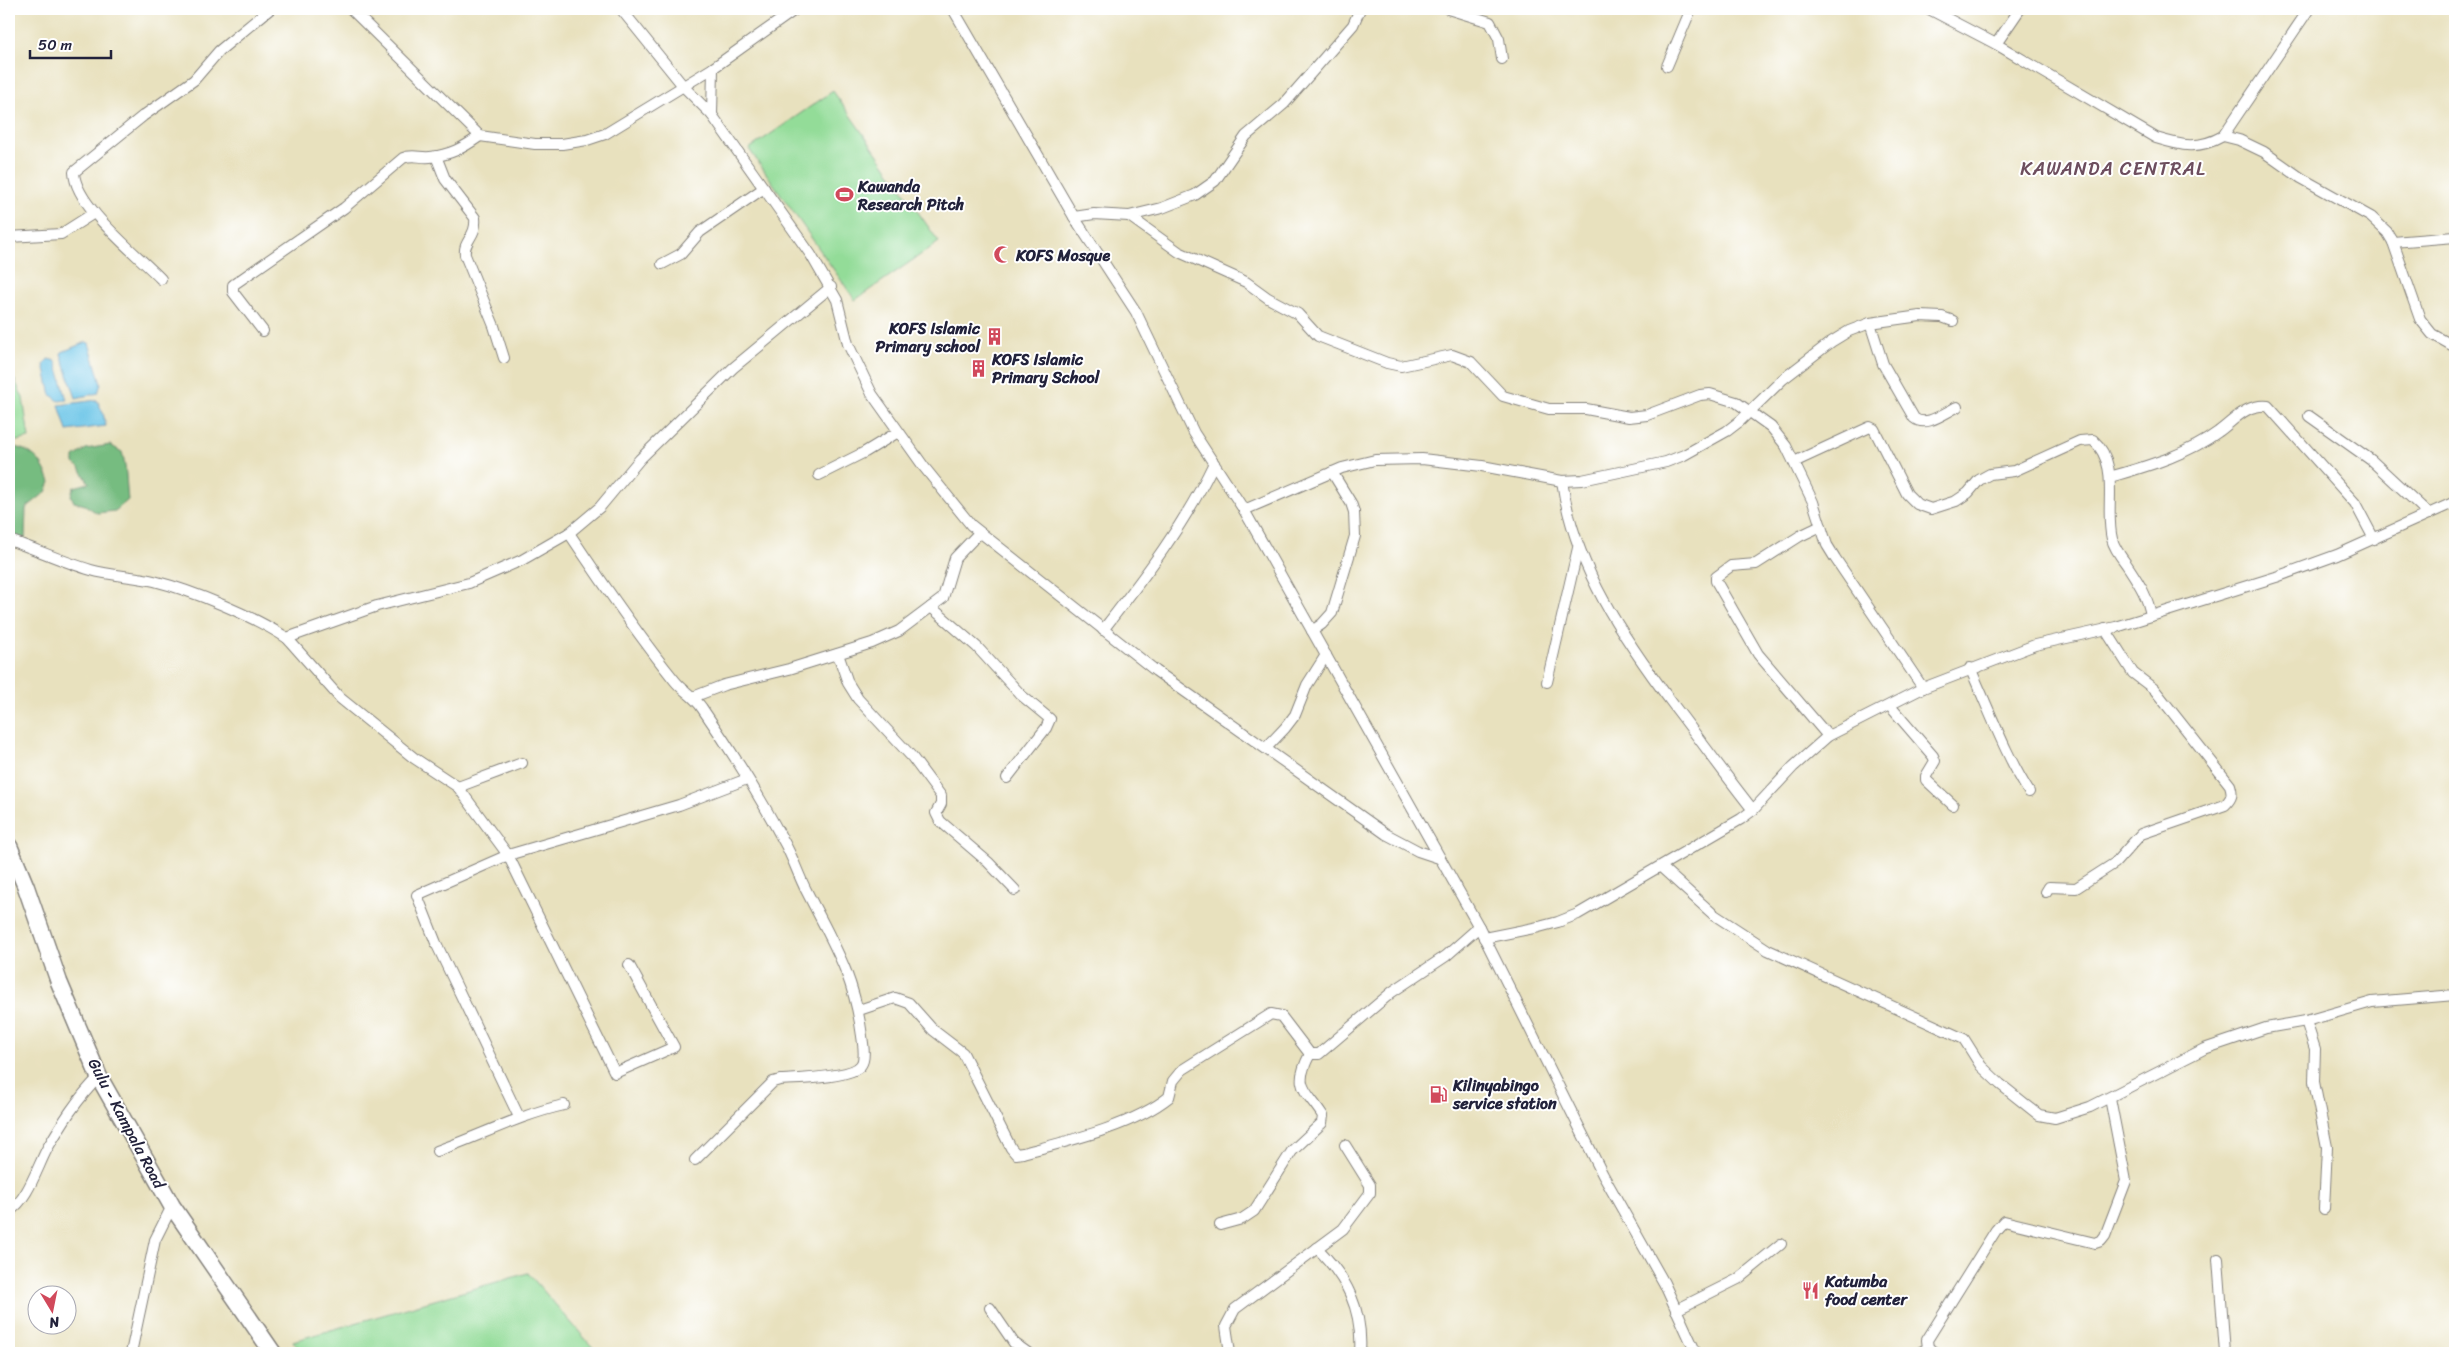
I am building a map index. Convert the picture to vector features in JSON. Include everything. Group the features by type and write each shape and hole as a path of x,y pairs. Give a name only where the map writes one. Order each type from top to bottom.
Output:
{"main road":[{"name":"Gulu - Kampala Road","path":"9,846 26,887 59,982 99,1078 172,1206 273,1353"}],"street":[{"path":"161,279 94,213 74,181 74,172 79,166 143,116 188,85 218,51 270,9"},
{"path":"351,9 480,136 535,144 562,144 587,140 605,134 684,87 796,9"},
{"path":"621,9 684,87 712,115 811,255 837,300 848,344 864,380 898,432 955,507 979,533 1156,671 1386,834 1413,849 1439,858"},
{"path":"953,9 1074,217 1136,312 1194,433 1244,510 1479,928 1599,1166 1651,1258 1696,1353"},
{"path":"1074,217 1094,214 1129,216 1162,208 1183,201 1215,181 1246,136 1284,104 1353,25 1360,9"},
{"path":"1448,9 1490,22 1499,39 1502,59"},
{"path":"1667,66 1691,9"},
{"path":"1929,9 1996,44 2156,138 2183,146 2208,145 2223,136 2309,9"},
{"path":"1996,44 2020,9"},
{"path":"712,115 713,68"},
{"path":"263,331 232,292 233,285 344,208 403,158 408,156 436,156 460,150 480,136"},
{"path":"2223,136 2239,140 2264,152 2301,178 2371,217 2387,232 2393,242 2420,319 2432,334 2455,347"},
{"path":"436,156 445,179 475,218 474,233 464,248 465,255 494,326 504,358"},
{"path":"662,264 681,254 700,232 764,188"},
{"path":"9,237 61,234 94,213"},
{"path":"1129,216 1178,252 1246,282 1268,298 1298,314 1318,336 1387,363 1401,366 1452,355 1471,362 1503,396 1549,409 1586,409 1629,416 1646,415 1700,395 1710,394 1736,402 1771,427 1786,446 1813,502 1827,545 1845,575 1923,688"},
{"path":"2393,242 2455,237"},
{"path":"287,638 377,606 469,584 506,569 569,534 600,507 640,459 733,368 831,287"},
{"path":"1244,510 1332,472 1375,460 1422,459 1482,466 1562,481 1582,480 1666,462 1684,455 1727,431 1783,378 1830,342 1850,331 1870,323 1920,316 1942,317 1953,321"},
{"path":"1870,323 1883,364 1914,418 1919,422 1926,422 1957,407"},
{"path":"2110,477 2194,448 2219,432 2246,410 2257,405 2268,406 2355,502 2374,539"},
{"path":"2309,416 2371,460 2429,514"},
{"path":"1794,462 1870,427 1874,429 1898,472 1907,494 1917,504 1930,509 1956,501 1968,493 1979,480 1990,474 2014,471 2086,439 2096,442 2106,461 2110,477 2109,521 2113,544 2142,589 2148,602 2151,616"},
{"path":"819,476 898,432"},
{"path":"1103,630 1173,538 1201,490 1214,463"},
{"path":"1312,631 1332,613 1356,536 1354,512 1344,490 1332,472"},
{"path":"1562,481 1566,508 1578,548 1594,583 1636,655 1753,810"},
{"path":"1484,938 1558,922 1597,904 1661,868 1720,833 1753,810 1793,767 1828,736 1923,688 1970,668 2035,645 2105,629 2276,577 2374,539 2455,502"},
{"path":"1821,526 1800,536 1756,564 1731,566 1716,577 1716,581 1758,654 1828,736"},
{"path":"693,698 724,685 838,654 889,636 931,607 946,594 955,558 979,533"},
{"path":"569,534 608,594 677,683 705,712 747,779 783,839 806,890 836,944 854,990 859,1010 863,1044 860,1067 848,1073 773,1082 695,1160"},
{"path":"9,540 91,570 156,582 181,590 240,614 287,638 340,698 414,758 458,787 508,855 615,1074 674,1047 629,965"},
{"path":"1547,682 1578,548"},
{"path":"931,607 976,647 1021,695 1050,719 1046,728 1007,778"},
{"path":"2046,892 2050,887 2076,888 2115,862 2141,834 2225,805 2231,799 2233,793 2230,785 2154,689 2133,673 2105,629"},
{"path":"838,654 848,683 858,699 912,757 941,796 942,804 936,813 940,821 980,855 1015,890"},
{"path":"1266,748 1285,728 1294,715 1307,685 1326,655"},
{"path":"1970,668 2004,741 2013,767 2029,792"},
{"path":"1890,706 1933,756 1934,761 1926,776 1926,780 1953,805"},
{"path":"458,787 522,763"},
{"path":"519,1118 436,943 417,895 508,855 679,805 747,779"},
{"path":"1661,868 1713,914 1768,950 1964,1040 1981,1066 2000,1084 2039,1115 2055,1118 2074,1114 2110,1098 2204,1050 2266,1028 2306,1021 2372,1002 2455,995"},
{"path":"1310,1054 1319,1054 1392,992 1446,956 1479,928"},
{"path":"859,1010 895,998 909,1003 934,1030 963,1053 1011,1148 1019,1154 1119,1124 1142,1114 1169,1097 1173,1081 1182,1070 1272,1014 1281,1016 1310,1054"},
{"path":"2306,1021 2315,1050 2314,1082 2327,1147 2324,1209"},
{"path":"1220,1225 1242,1219 1254,1211 1292,1151 1322,1123 1323,1116 1302,1087 1302,1074 1310,1054"},
{"path":"9,1211 21,1201 47,1149 80,1095 99,1078"},
{"path":"1928,1351 1927,1340 1996,1230 2004,1221 2096,1243 2105,1236 2126,1181 2110,1098"},
{"path":"437,1151 477,1137 519,1118 564,1105"},
{"path":"1230,1353 1226,1326 1235,1309 1343,1229 1370,1193 1370,1185 1345,1145"},
{"path":"131,1353 155,1240 172,1206"},
{"path":"1676,1310 1738,1279 1781,1244"},
{"path":"1317,1248 1339,1271 1346,1284 1360,1325 1360,1353"},
{"path":"2218,1259 2225,1353"},
{"path":"990,1308 1014,1343 1028,1353"}],"green space":[{"name":"Kawanda Research Pitch","path":"833,91 939,242 855,300 749,149"},
{"path":"9,348 11,372 23,398 29,438 9,443"},
{"path":"110,445 122,452 124,458 128,500 115,511 97,513 85,505 74,502 71,495 74,487 89,483 74,463 74,457 86,449"},
{"path":"14,447 28,451 33,455 41,464 50,482 46,492 26,508 25,538 17,539 9,535 9,452"},
{"path":"528,1273 595,1350 594,1353 301,1353 293,1341"}],"water":[{"path":"86,342 89,343 101,384 98,393 76,398 61,354"},
{"path":"48,359 56,361 67,400 59,401 51,395 44,365"},
{"path":"97,400 106,426 67,431 59,405"}],"place":[{"name":"Kawanda Research Pitch","path":"844,195"},
{"name":"KOFS Mosque","path":"1002,255"},
{"name":"KOFS Islamic Primary school","path":"994,337"},
{"name":"KOFS Islamic Primary School","path":"978,368"},
{"name":"Kilinyabingo service station","path":"1439,1094"},
{"name":"Katumba food center","path":"1811,1290"}],"district":[{"name":"KAWANDA CENTRAL","path":"2113,168"}]}
